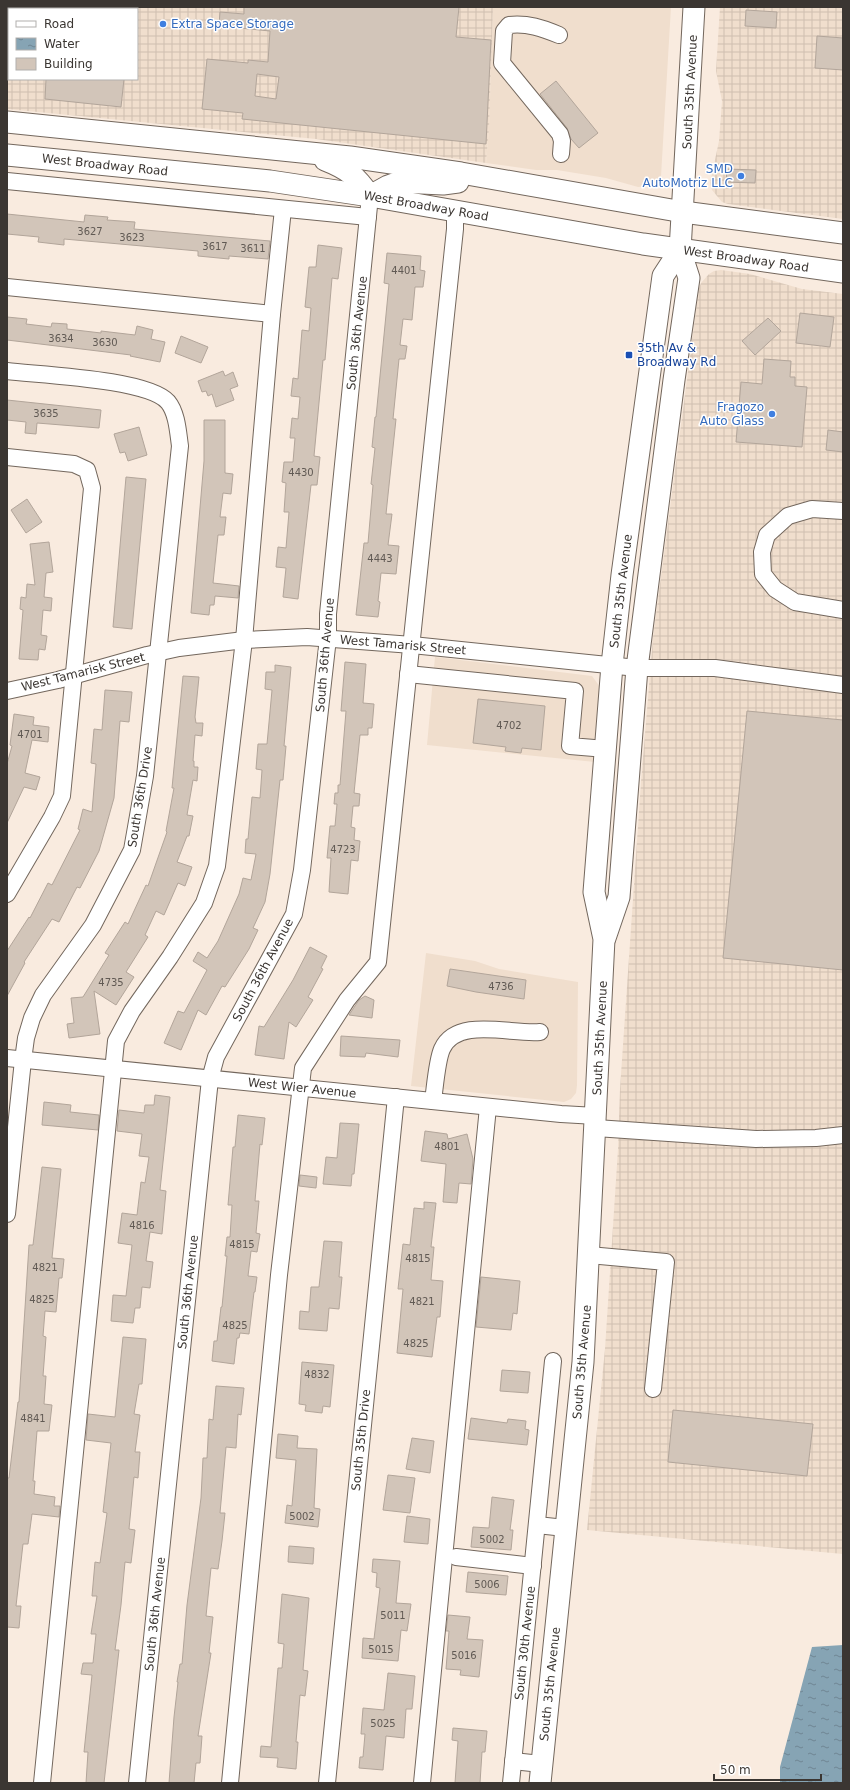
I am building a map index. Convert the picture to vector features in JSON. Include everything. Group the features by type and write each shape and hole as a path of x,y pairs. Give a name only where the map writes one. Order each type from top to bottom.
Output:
{"main road":[{"name":"South 35th Avenue","path":"604,939 619,897 637,668 674,380 689,278 680,250 694,7"},
{"path":"7,122 306,152 483,177 683,212 843,233"},
{"path":"170,171 172,139"},
{"path":"306,152 348,171 357,178 370,196 399,182 443,184 483,177"},
{"name":"West Broadway Road","path":"7,155 270,181 370,196 680,250 843,272"},
{"name":"South 35th Avenue","path":"541,1774 583,1362 590,1255 604,939 594,892 612,665 622,575 663,276 680,250"}],"street":[{"path":"559,35 537,26 520,24 509,25 504,30 502,63 560,134 562,141 561,154"},
{"name":"West Broadway Road","path":"7,181 283,208 368,218"},
{"name":"South 36th Avenue","path":"138,1783 210,1078 216,1057 294,914 302,870 328,638 328,614 370,196"},
{"path":"42,1783 116,1041 132,1011 170,957 204,903 217,866 244,640 272,314 283,208"},
{"path":"230,1783 279,1275 303,1068 347,1000 378,962 456,211"},
{"path":"7,288 272,314"},
{"name":"South 36th Drive","path":"7,372 118,383 137,386 152,392 167,402 174,414 180,446 145,776 132,850 93,924 43,995 32,1018 26,1038 15,1059 7,1214"},
{"path":"7,457 74,464 87,470 92,488 62,796 52,817 7,894"},
{"path":"843,511 812,509 788,516 766,535 762,552 763,574 775,589 795,602 843,610"},
{"name":"West Tamarisk Street","path":"7,691 193,646 244,640 328,638 637,668 715,668 843,686"},
{"path":"408,674 575,691 570,746 606,749"},
{"path":"433,1101 441,1050 447,1040 467,1029 540,1032"},
{"name":"West Wier Avenue","path":"15,1059 396,1097 488,1107 596,1122 756,1139 816,1138 843,1135"},
{"name":"South 35th Drive","path":"327,1783 396,1097"},
{"path":"422,1783 488,1107"},
{"path":"590,1255 666,1262 653,1389"},
{"name":"South 30th Avenue","path":"511,1783 553,1361"},
{"path":"537,1525 565,1528"},
{"path":"456,1557 533,1566"},
{"path":"514,1761 541,1774"}],"shaded area":[{"path":"7,7 493,7 489,128 486,163 316,139 7,109"},
{"path":"493,7 671,7 661,176 655,182 650,186 638,187 606,178 557,170 536,170 486,163 489,128"},
{"path":"720,7 843,7 843,219 728,204 722,202 712,190 710,183 719,141 722,101 716,71"},
{"path":"721,270 750,274 802,289 843,294 843,1554 587,1530 605,1349 618,1149 620,1089 641,782 653,637 699,288 701,283 709,274 714,271"},
{"path":"435,657 592,676 600,687 595,762 427,745"},
{"path":"426,953 475,961 499,969 578,982 577,1085 576,1093 571,1099 564,1102 411,1086"}],"water":[{"path":"843,1645 843,1783 780,1783 780,1767 812,1647"}],"building":[{"path":"244,7 459,7 456,37 491,40 486,144 242,119 243,113 202,109 207,59 248,63 248,60 268,62 270,31 219,26 220,12 244,14","holes":["257,74 279,77 276,99 255,96"]},
{"path":"746,10 777,12 776,28 745,26"},
{"path":"817,36 843,38 843,70 815,68"},
{"path":"46,80 124,80 121,107 45,99"},
{"path":"556,81 598,133 579,148 571,139 567,128 540,94"},
{"name":"SMD AutoMotriz LLC","path":"727,169 756,170 755,183 726,182"},
{"path":"7,214 84,222 85,215 108,217 107,220 135,222 134,229 270,241 268,259 229,256 229,259 198,256 198,251 64,239 64,245 38,242 39,237 7,234"},
{"path":"318,245 342,248 338,279 332,278 325,360 323,360 314,456 320,457 317,485 311,485 298,599 283,597 286,568 276,567 278,547 286,548 289,512 284,512 286,483 282,482 284,462 293,462 295,438 290,438 292,418 298,419 300,397 291,396 293,378 298,379 302,330 309,331 311,308 305,307 309,267 316,267"},
{"path":"387,253 421,256 420,270 425,271 423,287 415,287 412,320 403,319 400,345 407,346 405,359 399,359 393,419 396,419 386,514 392,514 388,545 399,546 396,574 381,573 378,617 356,615 364,543 368,543 373,485 371,484 375,448 372,447 389,284 384,283"},
{"path":"800,313 834,317 830,347 796,343"},
{"path":"7,317 27,319 26,324 51,327 52,323 67,324 67,329 101,333 101,331 135,335 137,326 153,330 151,339 165,342 160,362 130,356 131,355 7,340"},
{"path":"768,318 781,331 755,355 742,341"},
{"path":"181,336 208,347 201,363 175,353"},
{"name":"Fragozo Auto Glass","path":"764,359 791,361 790,377 795,377 795,386 807,387 802,447 736,442 741,382 762,384"},
{"path":"223,371 225,376 233,372 238,386 230,389 234,400 216,407 212,394 208,396 206,391 202,392 198,381"},
{"path":"7,400 101,410 99,428 37,423 36,434 25,433 26,422 7,420"},
{"path":"204,420 225,420 225,473 233,474 231,494 223,493 220,517 226,517 224,535 218,535 213,583 239,586 238,598 215,596 214,605 210,605 209,615 191,613 204,461"},
{"path":"139,427 147,455 128,461 125,452 120,453 114,434"},
{"path":"828,430 843,432 843,452 826,450"},
{"path":"126,477 146,479 132,629 113,627"},
{"path":"27,499 42,522 26,533 11,510"},
{"path":"49,542 53,572 46,573 44,597 52,598 51,611 43,610 41,635 47,636 45,650 39,649 38,660 19,659 23,610 20,609 21,597 26,598 27,584 35,585 30,544"},
{"path":"345,662 366,664 363,703 374,704 372,728 368,728 368,735 360,735 354,793 360,794 359,806 353,806 351,827 355,828 354,840 360,841 358,861 351,860 348,894 329,892 331,858 327,858 330,826 335,826 337,804 334,804 335,793 338,793 338,785 340,785 346,711 341,711"},
{"path":"275,665 291,667 284,746 286,746 283,780 280,780 270,874 265,902 253,928 258,930 249,949 225,987 222,986 206,1015 198,1010 181,1050 164,1043 178,1011 184,1013 207,970 193,961 198,952 207,958 218,941 239,894 243,878 251,880 256,854 245,853 246,839 248,839 252,797 260,798 262,770 256,769 258,744 267,744 272,690 265,689 266,672 275,672"},
{"path":"183,676 199,677 195,717 196,723 203,723 202,736 195,735 193,761 194,767 198,767 197,781 193,780 187,815 193,816 189,836 187,836 177,862 192,867 185,886 178,883 164,915 156,911 145,935 148,937 126,972 134,977 116,1005 94,991 100,1034 69,1038 67,1024 74,1023 71,998 83,997 109,955 105,953 125,922 128,924 146,885 148,886 167,832 174,788 172,788"},
{"path":"105,690 132,692 129,722 120,721 114,798 99,851 80,888 77,887 59,922 52,919 24,962 25,963 7,996 7,951 29,917 30,918 48,883 52,885 80,830 78,829 83,809 92,812 96,764 91,763 94,729 102,730"},
{"path":"478,699 545,706 541,750 522,748 521,753 505,751 506,747 473,743"},
{"path":"747,711 843,720 843,970 723,958"},
{"path":"14,714 34,717 33,725 49,727 48,742 32,740 25,773 40,777 36,790 24,787 7,823 7,764 12,746 10,745"},
{"path":"310,947 327,956 321,968 323,969 308,997 313,1000 296,1027 289,1022 284,1059 255,1055 259,1026 264,1027 293,980"},
{"path":"450,969 526,980 524,999 447,986"},
{"path":"365,996 374,1000 372,1018 349,1015 359,1000"},
{"path":"341,1036 400,1040 398,1057 366,1053 365,1057 340,1056"},
{"path":"155,1095 170,1097 160,1190 166,1191 162,1234 150,1232 146,1261 153,1262 150,1288 142,1287 140,1308 135,1308 133,1323 111,1321 113,1295 126,1296 132,1245 118,1243 122,1213 137,1215 141,1182 145,1183 149,1157 139,1156 142,1134 117,1131 119,1110 144,1113 145,1105 154,1105"},
{"path":"44,1102 71,1105 70,1112 99,1115 98,1130 42,1125"},
{"path":"238,1115 265,1118 262,1145 260,1144 255,1201 259,1201 256,1233 260,1234 257,1252 251,1251 248,1276 257,1277 249,1334 240,1333 239,1338 237,1338 234,1364 212,1361 214,1341 217,1341 222,1307 227,1256 225,1256 227,1237 230,1237 232,1205 228,1205 233,1147 235,1147"},
{"path":"340,1123 359,1124 354,1174 352,1174 351,1186 323,1184 326,1157 337,1158"},
{"path":"425,1131 447,1134 448,1139 467,1134 473,1159 471,1184 459,1183 457,1203 443,1202 446,1164 421,1161"},
{"path":"42,1167 61,1169 52,1258 64,1259 62,1278 59,1278 56,1312 45,1311 43,1336 46,1337 43,1376 46,1376 44,1404 52,1405 49,1431 37,1431 33,1481 35,1481 34,1494 55,1497 54,1506 60,1506 59,1517 32,1514 28,1544 23,1544 16,1606 21,1606 19,1628 7,1627 7,1478 9,1478 19,1402 29,1245 33,1245"},
{"path":"300,1175 317,1177 316,1188 299,1186"},
{"path":"424,1202 436,1203 431,1247 434,1247 431,1280 443,1281 440,1317 437,1317 432,1357 397,1353 403,1289 398,1289 403,1244 410,1245 414,1208 424,1209"},
{"path":"324,1241 342,1242 339,1277 342,1277 339,1309 329,1308 327,1331 299,1329 300,1311 309,1312 311,1287 319,1287"},
{"path":"481,1277 520,1281 517,1314 513,1313 511,1330 476,1327"},
{"path":"123,1337 146,1339 142,1384 139,1384 134,1414 140,1415 135,1452 140,1452 138,1478 134,1477 129,1529 135,1530 131,1563 125,1562 115,1650 119,1650 104,1783 86,1783 88,1752 84,1752 92,1675 81,1674 83,1663 93,1663 96,1634 91,1634 97,1596 92,1596 95,1562 100,1563 107,1513 103,1512 111,1443 86,1440 88,1414 115,1417"},
{"path":"302,1362 334,1365 330,1407 323,1406 322,1413 305,1411 306,1405 299,1404"},
{"path":"502,1370 530,1372 528,1393 500,1391"},
{"path":"216,1386 244,1388 241,1415 238,1414 236,1448 226,1447 220,1513 225,1513 218,1569 211,1568 206,1616 213,1617 209,1653 211,1653 198,1736 202,1736 200,1763 196,1763 194,1783 169,1783 177,1682 180,1664 182,1664 187,1605 201,1498 203,1458 207,1458 209,1419 213,1420"},
{"path":"673,1410 813,1424 807,1476 668,1462"},
{"path":"471,1418 507,1423 508,1419 526,1421 525,1429 529,1430 527,1445 468,1439"},
{"path":"278,1434 298,1436 297,1448 317,1449 314,1508 320,1509 318,1527 285,1523 287,1505 292,1506 296,1460 276,1458"},
{"path":"412,1438 434,1441 430,1473 406,1469"},
{"path":"388,1475 415,1478 410,1513 383,1510"},
{"path":"492,1497 514,1500 510,1530 513,1530 511,1550 471,1547 473,1527 489,1528"},
{"path":"407,1516 430,1519 428,1544 404,1542"},
{"path":"289,1546 314,1548 313,1564 288,1562"},
{"path":"373,1559 400,1561 396,1603 411,1604 407,1631 401,1630 398,1661 362,1658 363,1638 374,1639 380,1588 376,1587 377,1573 372,1572"},
{"path":"468,1572 508,1576 506,1595 466,1592"},
{"path":"282,1594 309,1598 303,1670 308,1671 305,1696 300,1695 296,1742 298,1742 296,1769 277,1767 278,1758 260,1757 261,1746 271,1747 278,1668 282,1668 284,1644 278,1643"},
{"path":"448,1615 470,1617 467,1639 483,1640 479,1677 460,1675 461,1670 446,1669 449,1631 446,1631"},
{"path":"388,1673 415,1676 412,1709 406,1709 404,1738 386,1736 383,1770 359,1768 360,1757 363,1757 365,1734 361,1734 363,1708 384,1710"},
{"path":"453,1728 487,1731 485,1752 482,1752 480,1783 455,1783 458,1741 452,1740"}],"place":[{"name":"Extra Space Storage","path":"163,24"},
{"name":"SMD AutoMotriz LLC","path":"741,176"},
{"name":"35th Av & Broadway Rd","path":"629,355"},
{"name":"Fragozo Auto Glass","path":"772,414"}]}
